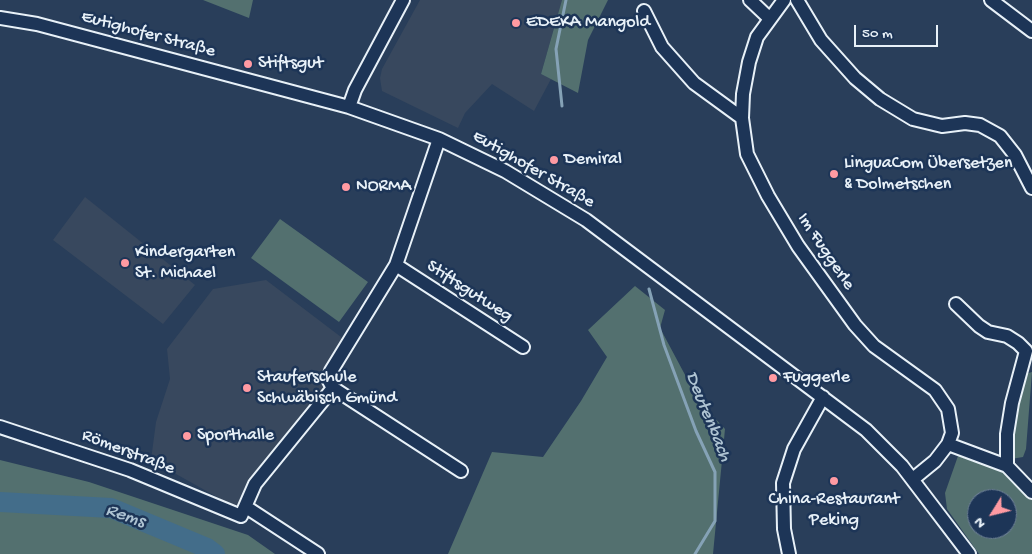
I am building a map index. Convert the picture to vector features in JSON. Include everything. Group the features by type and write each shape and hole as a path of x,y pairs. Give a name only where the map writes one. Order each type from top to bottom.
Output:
{"street":[{"path":"349,107 355,90 403,0"},
{"path":"750,0 769,18"},
{"name":"Im Fuggerle","path":"784,0 769,18 757,37 749,62 743,94 742,118 747,154 768,196 798,246 849,317 874,346 935,390 943,399 952,420 952,433 948,444"},
{"path":"797,0 821,40 855,78 880,99 913,119 942,126 965,123 980,125 1000,136 1016,155 1032,188"},
{"path":"991,0 1032,31"},
{"path":"644,11 662,46 694,83 742,118"},
{"name":"Eutighofer Straße","path":"0,18 37,24 349,107 439,139 505,171 556,200 866,430 913,479 969,554"},
{"path":"439,139 396,265 330,371 328,379 333,388 461,471"},
{"name":"Stiftsgutweg","path":"396,265 523,348"},
{"path":"956,304 979,326 988,332 1007,336 1026,351 1012,403 1007,434 1007,466"},
{"path":"244,511 255,484 333,388"},
{"path":"789,554 784,529 783,483 794,449 823,397"},
{"name":"Römerstraße","path":"0,427 130,470 244,511 318,554"},
{"path":"913,479 935,461 948,444 1007,466 1032,492"}],"shaded area":[{"path":"420,0 562,0 541,74 551,79 534,111 492,84 465,113 458,128 382,91 380,78 382,69"},
{"name":"Kindergarten St. Michael","path":"85,197 195,285 163,324 53,240"},
{"name":"Stauferschule Schwäbisch Gmünd","path":"266,280 345,340 324,398 235,507 151,460 156,422 170,379 167,349 213,289"}],"green space":[{"path":"203,0 253,0 249,18"},
{"path":"562,0 608,0 588,40 578,93 541,74"},
{"path":"280,219 368,282 339,322 251,258"},
{"path":"635,286 665,310 660,328 699,401 725,429 713,554 448,554 492,452 543,457 581,401 607,357 588,330"},
{"path":"1032,372 1026,449 1023,457 1011,459 1012,427 1022,375"},
{"path":"958,456 989,461 1009,471 1032,495 1032,554 979,554 968,539 1017,539 1017,489 967,489 967,537 947,509 945,493"},
{"path":"0,460 89,482 248,535 275,554 0,554"}],"waterway":[{"name":"Deutenbach","path":"562,106 556,49 566,0"},
{"name":"Deutenbach","path":"649,289 664,345 696,431 715,472 715,521 695,554"},
{"name":"Rems","path":"0,502 111,508 207,548 215,554"}],"place":[{"name":"EDEKA Mangold","path":"516,23"},
{"name":"Stiftsgut","path":"248,64"},
{"name":"Demiral","path":"554,160"},
{"name":"LinguaCom Übersetzen & Dolmetschen","path":"834,174"},
{"name":"NORMA","path":"346,187"},
{"name":"Kindergarten St. Michael","path":"125,263"},
{"name":"Fuggerle","path":"773,378"},
{"name":"Stauferschule Schwäbisch Gmünd","path":"247,388"},
{"name":"Sporthalle","path":"187,436"},
{"name":"China-Restaurant Peking","path":"834,481"}]}
